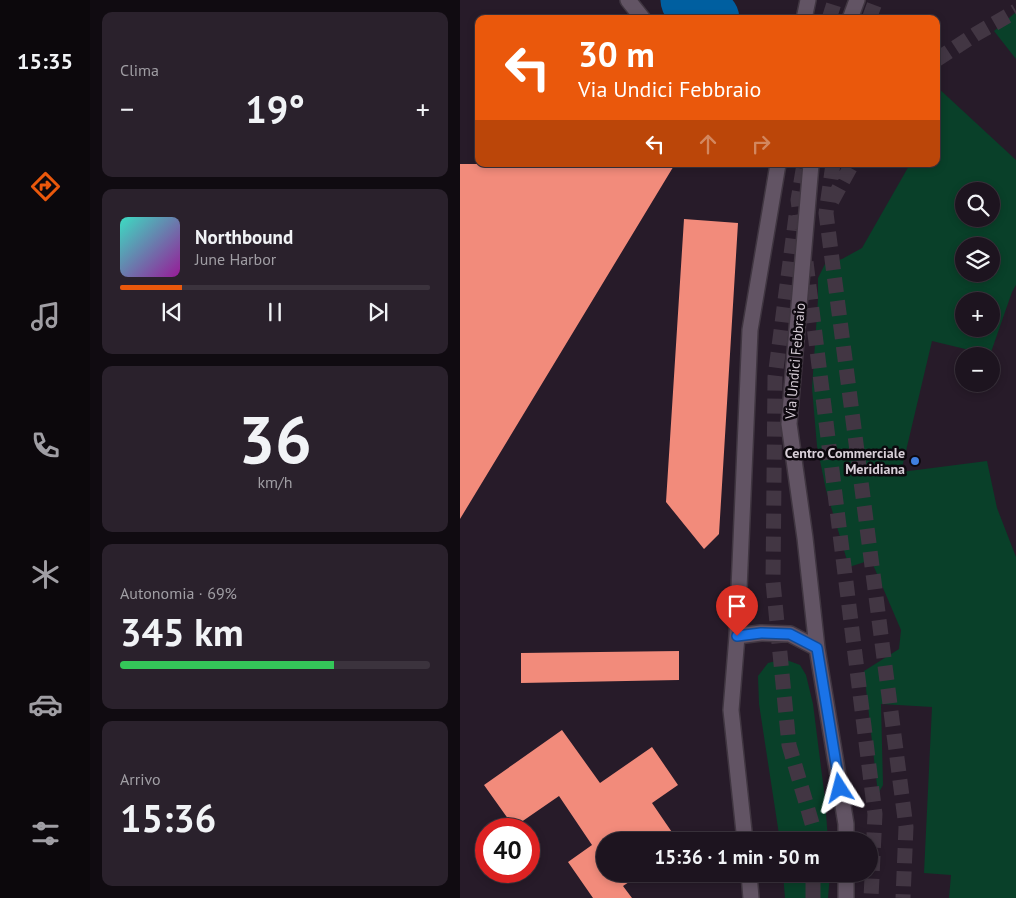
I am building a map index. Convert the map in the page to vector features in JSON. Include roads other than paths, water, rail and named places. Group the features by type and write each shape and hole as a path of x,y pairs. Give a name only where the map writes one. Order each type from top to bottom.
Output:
{"street":[{"path":"628,0 640,15"},
{"path":"805,15 808,0"},
{"path":"851,15 857,0"},
{"path":"744,832 731,710 737,636 750,330 777,167"},
{"name":"Via Undici Febbraio","path":"811,167 789,424 805,538 817,648 846,832"},
{"path":"737,636 761,633 790,634 817,648"},
{"path":"750,882 751,898"},
{"path":"846,882 846,898"}],"waterway":[{"path":"690,0 706,15"}],"tunnel":[{"path":"830,15 835,0"},
{"path":"870,15 876,0"},
{"path":"940,57 1016,11"},
{"path":"802,229 798,200 804,167"},
{"path":"833,167 826,213 906,827 903,898"},
{"path":"832,201 850,167"},
{"path":"796,216 775,377 773,582 789,745 814,832"},
{"path":"806,262 875,814 871,898"},
{"path":"813,882 813,898"}],"place":[{"name":"Centro Commerciale Meridiana","path":"915,461"}]}
